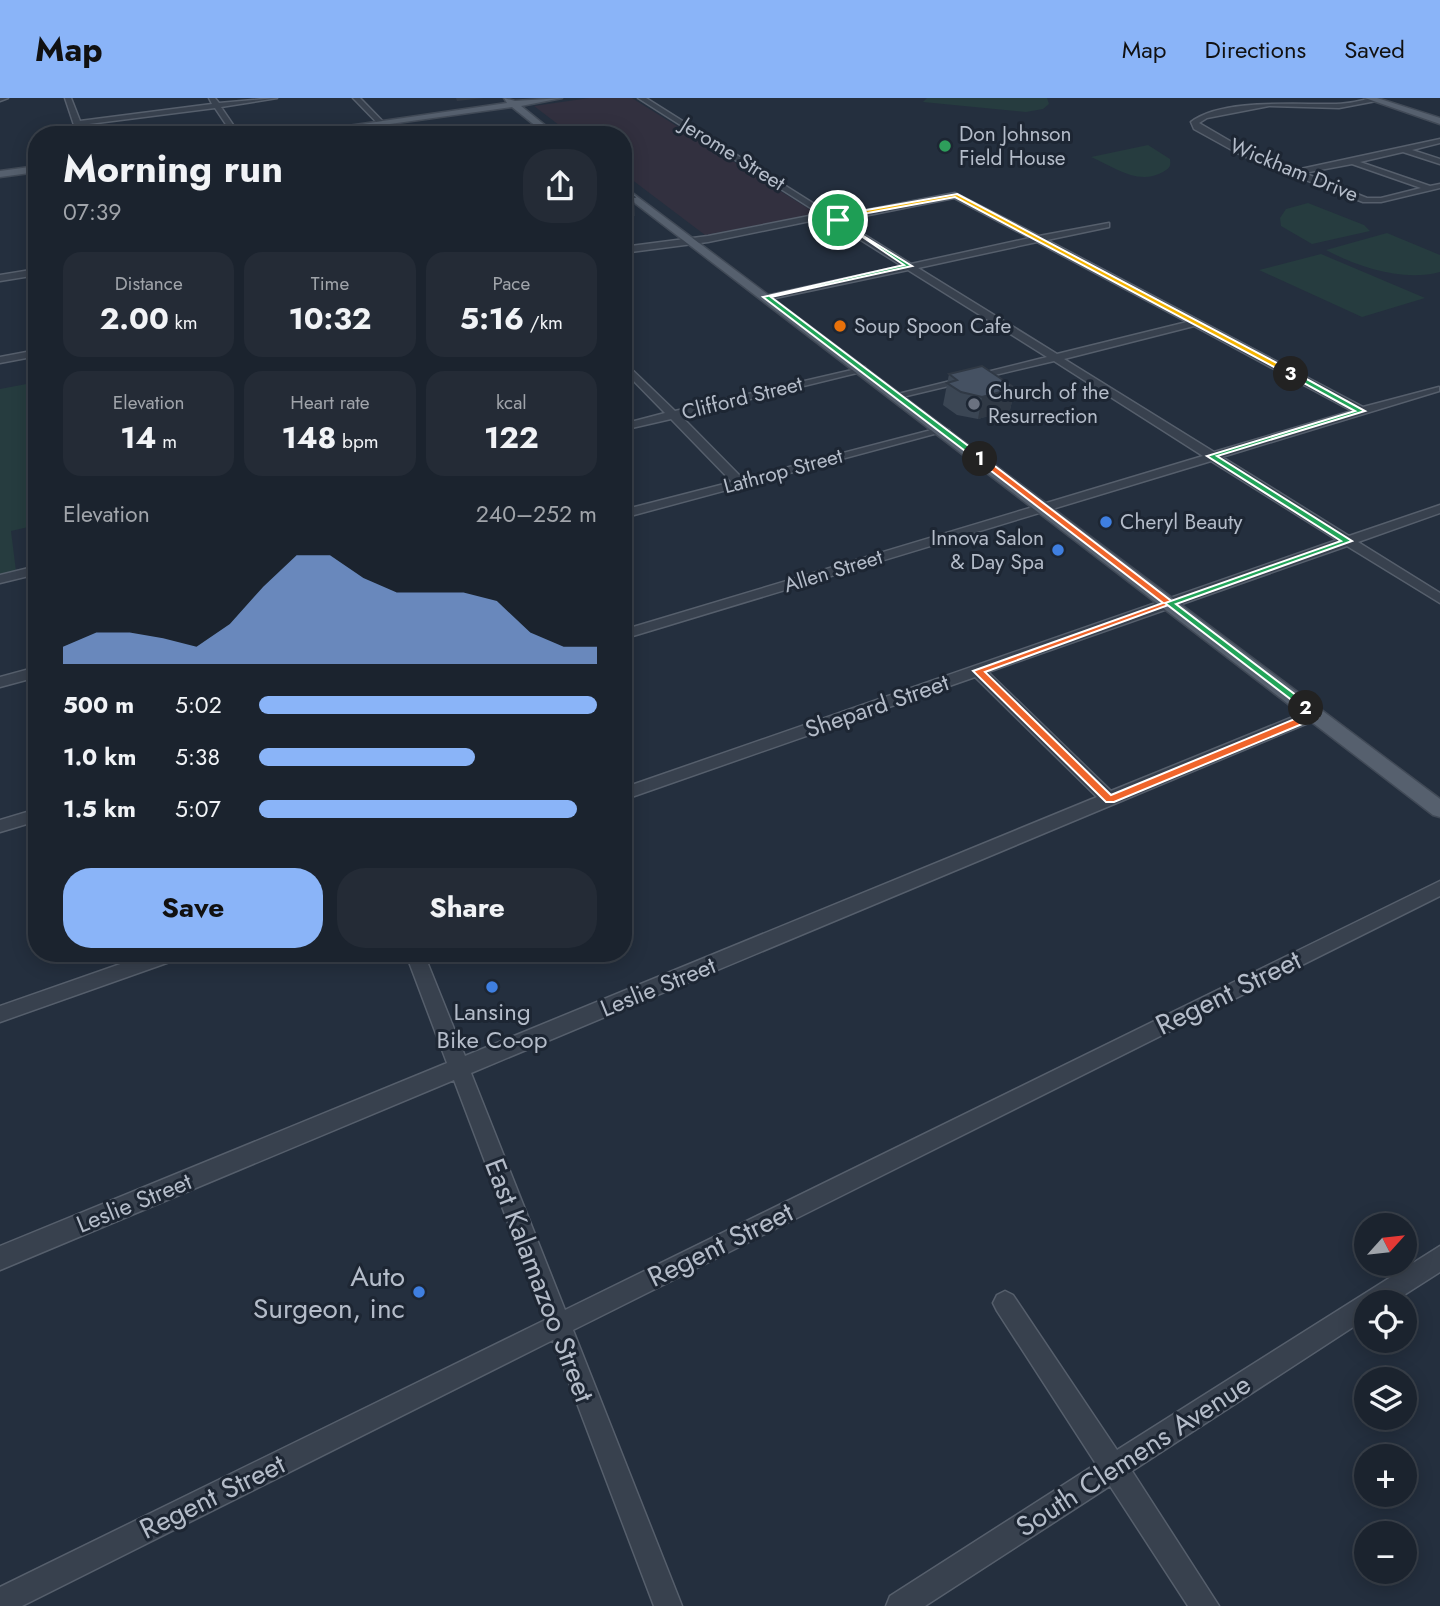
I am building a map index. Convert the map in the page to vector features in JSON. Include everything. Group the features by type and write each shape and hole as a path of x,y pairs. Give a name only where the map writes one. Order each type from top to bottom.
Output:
{"main road":[{"path":"353,126 509,101 558,98"},
{"path":"1371,99 1440,121"},
{"path":"509,101 541,126"},
{"path":"0,174 28,170"},
{"path":"632,196 1440,810"}],"street":[{"path":"68,98 78,126"},
{"path":"77,123 214,102 274,98"},
{"path":"356,98 385,126"},
{"name":"Jerome Street","path":"641,98 823,212 812,218 692,241"},
{"name":"Wickham Drive","path":"1371,99 1339,106 1269,104 1205,116 1195,122 1197,127 1244,153 1370,201 1435,188"},
{"path":"214,102 231,126"},
{"path":"1293,173 1352,162 1439,137"},
{"path":"1401,149 1440,162"},
{"path":"1352,162 1435,188"},
{"path":"1361,411 955,195 839,218 840,223 1440,599"},
{"path":"766,297 1106,225"},
{"path":"632,249 692,241"},
{"path":"0,278 28,273"},
{"path":"898,397 1196,323"},
{"path":"0,360 28,355"},
{"name":"Clifford Street","path":"632,425 861,369"},
{"path":"632,373 739,482"},
{"name":"Allen Street","path":"632,632 1435,389"},
{"name":"Lathrop Street","path":"632,512 943,430"},
{"name":"Shepard Street","path":"632,791 1440,509"},
{"path":"0,579 28,572"},
{"path":"978,671 1110,800"},
{"path":"0,682 28,674"},
{"name":"Leslie Street","path":"0,1258 1315,715"},
{"path":"0,826 28,818"},
{"name":"Regent Street","path":"0,1602 1440,888"},
{"path":"0,1014 148,962"},
{"name":"East Kalamazoo Street","path":"418,962 668,1606"},
{"name":"South Clemens Avenue","path":"1390,1290 1440,1258"},
{"path":"1005,1303 1205,1606"},
{"name":"South Clemens Avenue","path":"900,1606 1354,1313"}],"shaded area":[{"path":"589,98 632,98 817,214 705,235 632,180 632,126 560,126 534,106"}],"green space":[{"path":"927,98 1047,98 1049,104 1043,109 1026,112 923,102"},
{"path":"1148,145 1170,159 1169,168 1154,176 1126,174 1091,157"},
{"path":"1308,203 1364,225 1370,231 1312,244 1281,226 1280,218 1286,209"},
{"path":"1387,233 1440,255 1440,272 1426,275 1396,274 1366,267 1326,250"},
{"path":"1321,254 1425,298 1362,317 1259,270"},
{"path":"28,384 28,527 11,531 16,571 0,574 0,389"}],"building":[{"path":"982,366 1015,388 982,397 961,392 947,383 957,380 949,374"}],"place":[{"name":"Don Johnson Field House","path":"945,146"},
{"name":"Soup Spoon Cafe","path":"840,326"},
{"name":"Church of the Resurrection","path":"974,404"},
{"name":"Cheryl Beauty","path":"1106,522"},
{"name":"Innova Salon & Day Spa","path":"1058,550"},
{"name":"Lansing Bike Co-op","path":"492,987"},
{"name":"Auto Surgeon, inc","path":"419,1292"}],"route":[{"path":"838,220 844,216 955,195 1361,411 1211,456 1347,541 1170,603 1315,715 1110,800 978,671 1170,603 766,297 909,266 838,220"}]}
